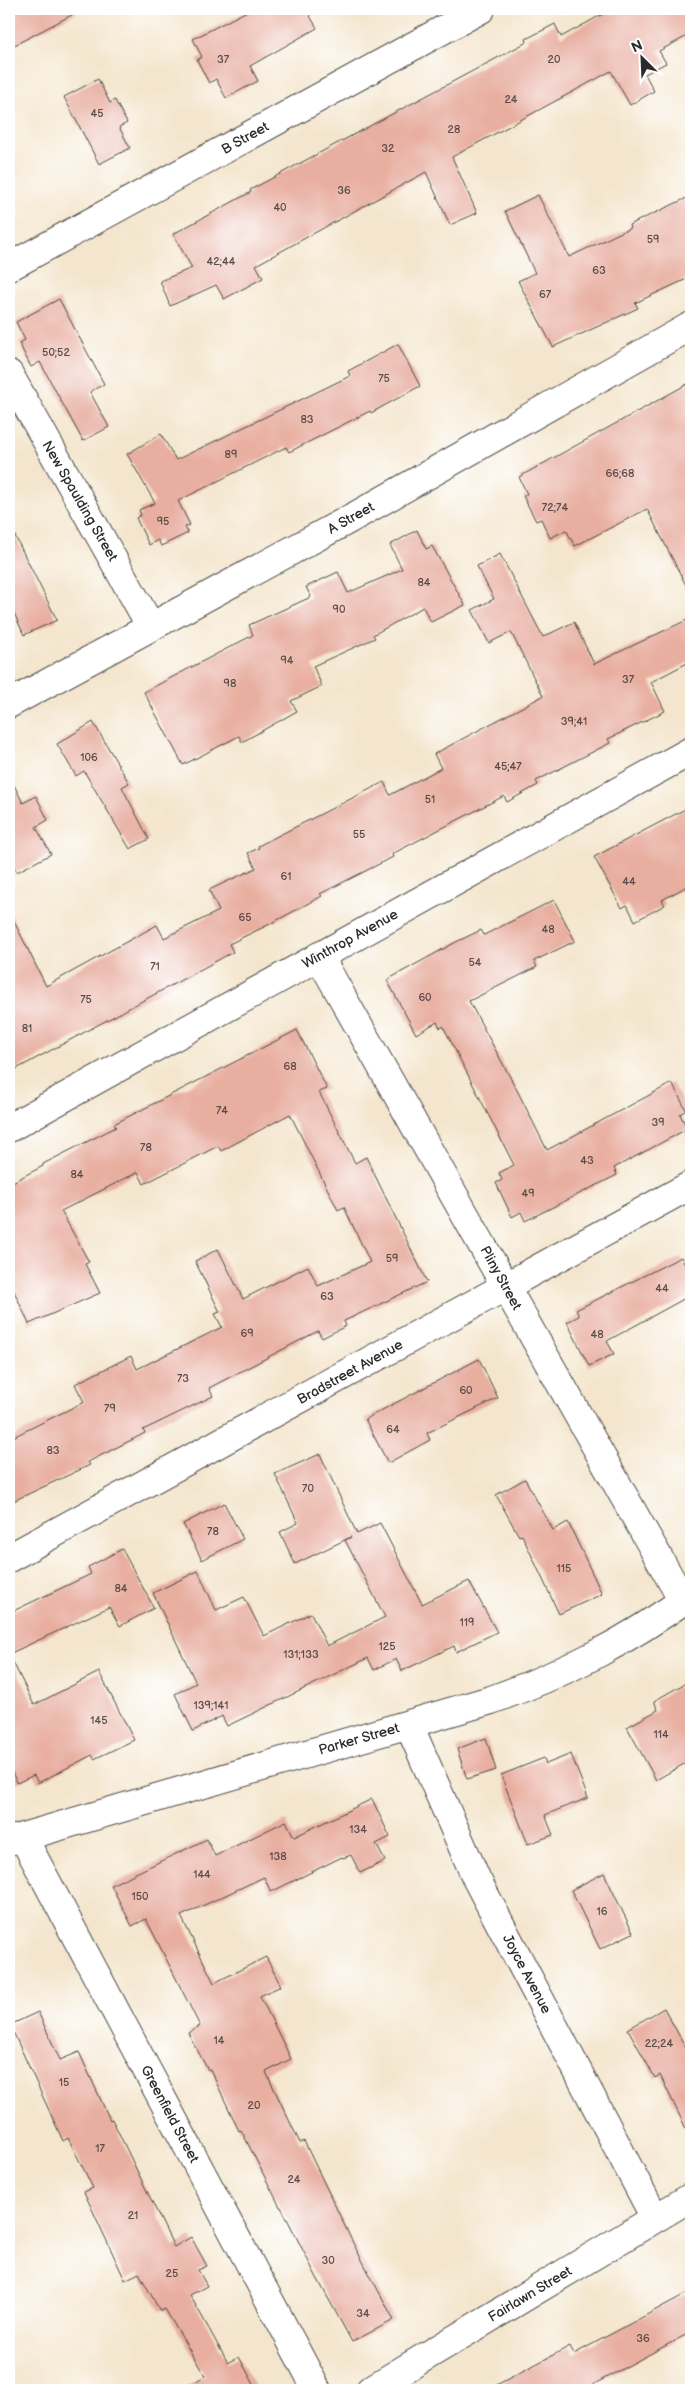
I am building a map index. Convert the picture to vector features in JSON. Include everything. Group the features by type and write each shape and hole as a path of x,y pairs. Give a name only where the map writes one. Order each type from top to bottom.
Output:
{"street":[{"name":"B Street","path":"9,268 480,9"},
{"name":"A Street","path":"9,704 348,520 691,326"},
{"name":"New Spaulding Street","path":"9,374 152,627"},
{"name":"Winthrop Avenue","path":"9,1128 691,751"},
{"name":"Pliny Street","path":"320,956 506,1287 687,1598"},
{"name":"Bradstreet Avenue","path":"9,1558 691,1185"},
{"name":"Parker Street","path":"16,1839 410,1725 491,1700 544,1681 598,1655 648,1626 687,1598"},
{"name":"Joyce Avenue","path":"410,1725 477,1880 655,2218"},
{"name":"Greenfield Street","path":"16,1839 317,2390"},
{"name":"Fairlawn Street","path":"370,2390 691,2197"}],"building":[{"path":"9,9 83,9 9,48"},
{"path":"251,9 306,9 317,28 250,66 258,81 226,98 216,79 209,83 197,60 202,57 193,39"},
{"path":"612,9 691,9 691,34 659,51 666,63 645,74 654,91 630,105 611,71 452,157 477,213 450,225 426,172 256,265 263,278 224,299 216,285 170,306 160,281 192,268 173,234 251,192 250,190 527,42 526,39 555,24 561,37"},
{"path":"98,79 110,103 115,100 127,123 119,127 130,148 99,164 64,97"},
{"path":"538,195 569,257 630,228 629,225 691,196 691,277 635,303 638,308 553,347 518,281 535,273 505,211"},
{"path":"59,299 104,384 90,392 109,427 83,441 40,362 31,367 19,343 25,340 16,322"},
{"path":"398,344 420,386 371,413 370,411 289,452 286,447 178,501 190,525 185,527 188,533 161,546 158,540 149,545 136,518 141,515 139,510 155,503 127,454 161,434 176,460 350,376 348,371"},
{"path":"691,382 691,595 647,509 575,546 566,530 550,538 541,519 536,521 523,496 527,494 519,477"},
{"path":"9,524 57,620 24,635 9,602"},
{"path":"417,530 426,549 432,546 465,605 431,622 423,607 373,635 375,638 313,666 322,686 291,701 297,711 242,742 239,736 183,765 144,692 253,635 249,625 311,597 306,587 338,572 348,593 402,569 390,545"},
{"path":"500,554 543,637 574,622 594,664 691,618 691,661 651,682 665,711 608,739 610,743 536,781 538,785 507,802 504,796 392,854 393,857 320,894 322,896 270,924 229,944 233,952 9,1073 9,911 46,986 157,925 164,938 219,911 209,890 256,868 248,853 259,848 258,846 384,782 390,795 441,768 434,754 543,696 511,632 489,643 472,610 494,599 477,566"},
{"path":"93,722 129,783 122,787 149,839 130,849 84,771 76,776 57,744"},
{"path":"9,775 23,803 36,796 48,820 36,827 51,854 17,872 9,857"},
{"path":"691,806 691,884 662,900 665,905 635,921 627,905 622,908 594,857"},
{"path":"554,900 575,941 534,961 537,967 469,1001 547,1150 672,1083 686,1110 680,1114 687,1129 614,1168 617,1175 525,1221 521,1212 512,1217 496,1183 502,1180 499,1173 514,1165 443,1026 440,1028 437,1022 416,1034 387,980 481,930 484,935"},
{"path":"297,1030 327,1089 319,1092 355,1163 366,1157 427,1282 344,1321 346,1326 322,1338 318,1331 209,1388 213,1396 143,1430 145,1433 88,1462 90,1465 9,1503 9,1439 84,1402 75,1384 131,1356 137,1369 222,1327 215,1314 220,1312 195,1261 218,1249 243,1299 308,1266 318,1286 370,1262 344,1207 338,1210 290,1114 221,1151 218,1146 144,1184 138,1172 61,1211 89,1262 85,1264 100,1293 29,1324 9,1280 9,1184 43,1166 43,1164 116,1127 114,1124"},
{"path":"681,1257 691,1277 691,1295 607,1341 614,1354 589,1366 567,1322 579,1316 576,1310"},
{"path":"479,1359 498,1398 427,1433 430,1440 388,1463 365,1419"},
{"path":"320,1454 357,1534 380,1523 422,1604 469,1581 497,1632 456,1652 454,1646 402,1671 396,1659 374,1670 368,1658 227,1726 222,1716 193,1731 175,1694 196,1683 153,1593 198,1571 216,1610 244,1597 264,1636 311,1613 327,1646 385,1617 345,1540 351,1537 295,1564 280,1532 298,1523 275,1474"},
{"path":"525,1479 553,1530 568,1522 602,1594 559,1614 522,1535 519,1536 496,1495"},
{"path":"224,1503 243,1539 202,1560 183,1524"},
{"path":"122,1549 154,1608 120,1626 109,1607 9,1654 9,1613 91,1574 88,1567"},
{"path":"9,1654 34,1705 99,1672 134,1740 94,1759 92,1755 38,1783 34,1775 17,1783 9,1766"},
{"path":"691,1680 691,1760 656,1780 627,1727 658,1710 654,1701"},
{"path":"486,1738 496,1770 467,1779 457,1749"},
{"path":"571,1754 588,1798 545,1815 553,1835 528,1844 501,1775 544,1758 546,1764"},
{"path":"372,1799 390,1837 376,1844 385,1861 360,1873 351,1855 342,1857 271,1892 264,1877 181,1916 214,1983 266,1957 281,1986 260,1996 291,2059 266,2072 300,2143 304,2141 354,2245 394,2320 352,2342 241,2130 239,2131 210,2069 208,2070 188,2033 200,2026 146,1919 132,1926 111,1885 207,1839 215,1856 286,1821 294,1837"},
{"path":"604,1873 633,1933 600,1949 571,1890"},
{"path":"664,2008 691,2057 691,2139 660,2075 655,2078 628,2029"},
{"path":"38,2012 60,2060 79,2052 110,2120 112,2119 174,2247 191,2237 207,2266 198,2270 207,2286 190,2295 228,2363 239,2357 257,2390 180,2390 205,2376 165,2309 160,2311 139,2273 125,2280 84,2192 93,2188 68,2138 63,2141 10,2025"},
{"path":"691,2291 691,2332 583,2390 487,2390 570,2346 574,2354"}]}
